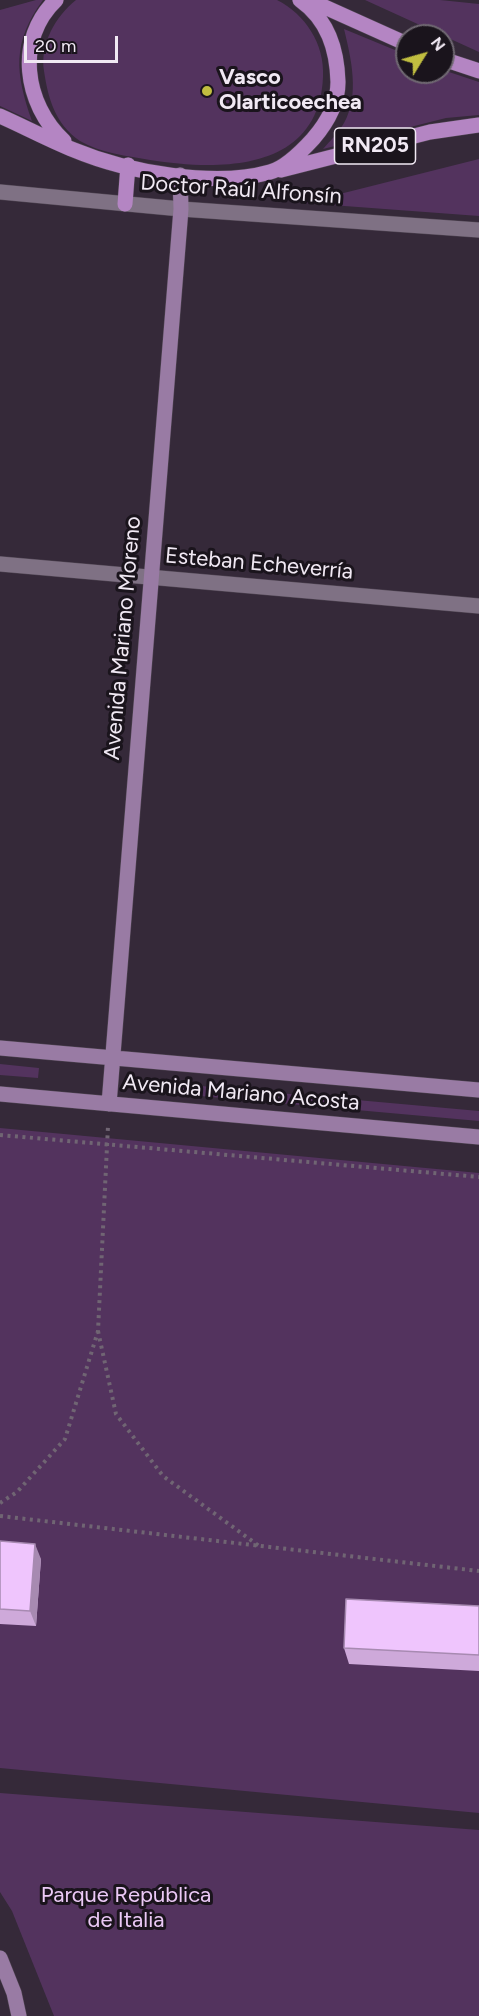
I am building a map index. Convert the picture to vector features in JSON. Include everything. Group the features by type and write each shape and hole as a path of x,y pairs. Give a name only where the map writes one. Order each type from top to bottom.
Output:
{"main road":[{"name":"RN205","path":"56,0 44,12 34,35 28,60 31,87 42,114 52,130 75,151"},
{"name":"RN205","path":"272,172 305,149 327,123 338,90 338,62 331,34 312,8 300,0"},
{"path":"309,0 395,39"},
{"path":"455,63 479,71"},
{"name":"RN205","path":"0,116 75,151 180,176 220,179 272,172 430,132 479,124"},
{"path":"125,204 128,165"},
{"name":"Avenida Mariano Moreno","path":"109,1104 181,209 180,176"},
{"name":"Avenida Mariano Acosta","path":"0,1048 479,1090"},
{"name":"Avenida Mariano Acosta","path":"0,1094 479,1137"},
{"path":"0,1958 14,1993 19,2016"}],"street":[{"name":"Doctor Raúl Alfonsín","path":"0,192 181,209 479,230"},
{"name":"Esteban Echeverría","path":"0,564 479,606"}],"path":[{"path":"0,1503 17,1492 65,1439 98,1330 109,1104"},
{"path":"0,1135 479,1177"},
{"path":"98,1330 116,1414 163,1476 259,1546"},
{"path":"0,1516 479,1571"}],"green space":[{"path":"43,0 26,30 21,44 20,58 22,88 32,121 0,106 0,10"},
{"path":"76,0 277,0 296,13 317,42 321,53 323,77 317,108 304,132 285,148 261,158 234,164 206,165 150,160 105,151 88,145 64,127 54,110 43,61 51,32 62,14"},
{"path":"365,0 440,0 479,4 479,52 455,41 455,24 418,24"},
{"path":"344,29 395,50 395,84 455,84 455,74 479,82 479,115 446,118 323,149 344,123 352,101 353,76"},
{"path":"479,159 479,216 304,203"},
{"path":"0,1064 39,1068 38,1078 0,1075"},
{"path":"179,1084 479,1111 479,1121 178,1094"},
{"path":"0,1128 479,1173 479,1813 0,1768"},
{"name":"Parque República de Italia","path":"0,1793 479,1830 479,2016 54,2016 12,1911 0,1892"}],"building":[{"path":"0,1541 35,1544 30,1611 0,1609"},
{"path":"346,1599 479,1606 479,1655 344,1648"}],"place":[{"name":"Vasco Olarticoechea","path":"207,91"}]}
